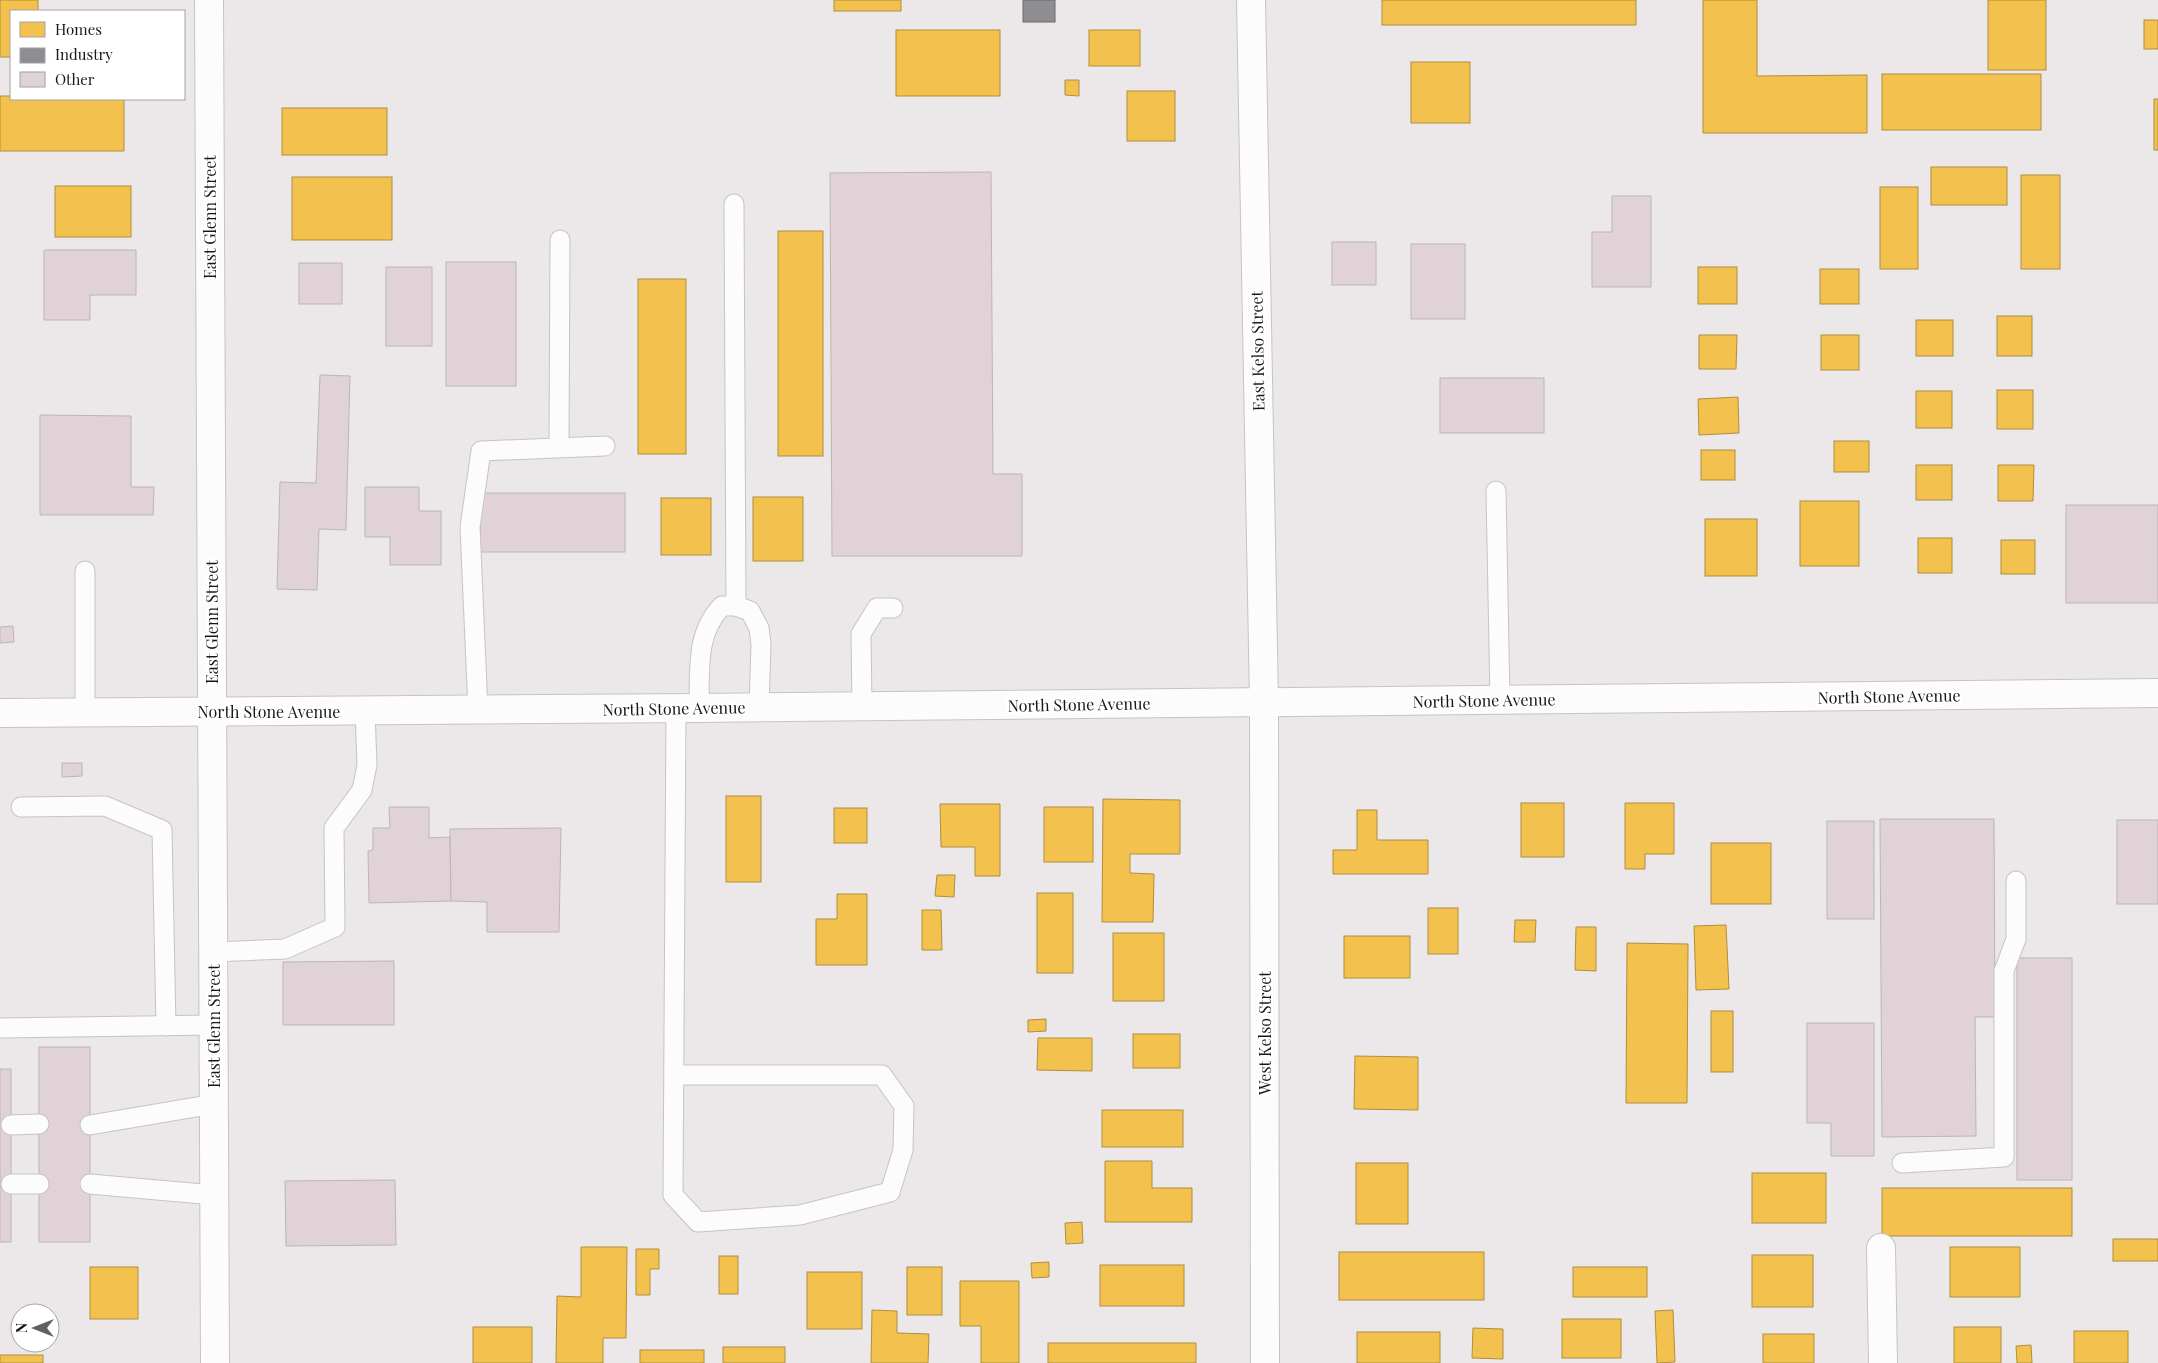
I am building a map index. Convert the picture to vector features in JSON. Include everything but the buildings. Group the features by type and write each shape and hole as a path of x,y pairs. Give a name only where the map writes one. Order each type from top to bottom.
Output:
{"street":[{"name":"East Glenn Street","path":"209,0 215,1363"},
{"name":"East Kelso Street","path":"1251,0 1264,703"},
{"name":"North Stone Avenue","path":"0,713 1264,703 2158,692"},
{"name":"West Kelso Street","path":"1264,703 1265,1363"},
{"path":"1881,1248 1883,1363"}],"lane":[{"path":"734,204 736,606"},
{"path":"559,448 560,240"},
{"path":"478,710 470,528 482,451 605,446"},
{"path":"1496,491 1500,700"},
{"path":"85,571 85,712"},
{"path":"674,1075 882,1075 904,1106 903,1150 890,1192 800,1215 698,1222 673,1194 674,1075 687,708 702,640 712,616 722,606 736,606 750,611 759,628 762,650 759,707"},
{"path":"862,706 861,634 877,608 893,608"},
{"path":"213,952 285,949 335,927 334,828 362,790 366,764 365,710"},
{"path":"20,807 105,806 162,830 166,1026"},
{"path":"1902,1163 2004,1157 2004,971 2016,939 2016,881"},
{"path":"0,1028 213,1025"},
{"path":"90,1125 214,1104"},
{"path":"11,1125 39,1124"},
{"path":"11,1184 39,1184"},
{"path":"90,1184 214,1195"}]}
